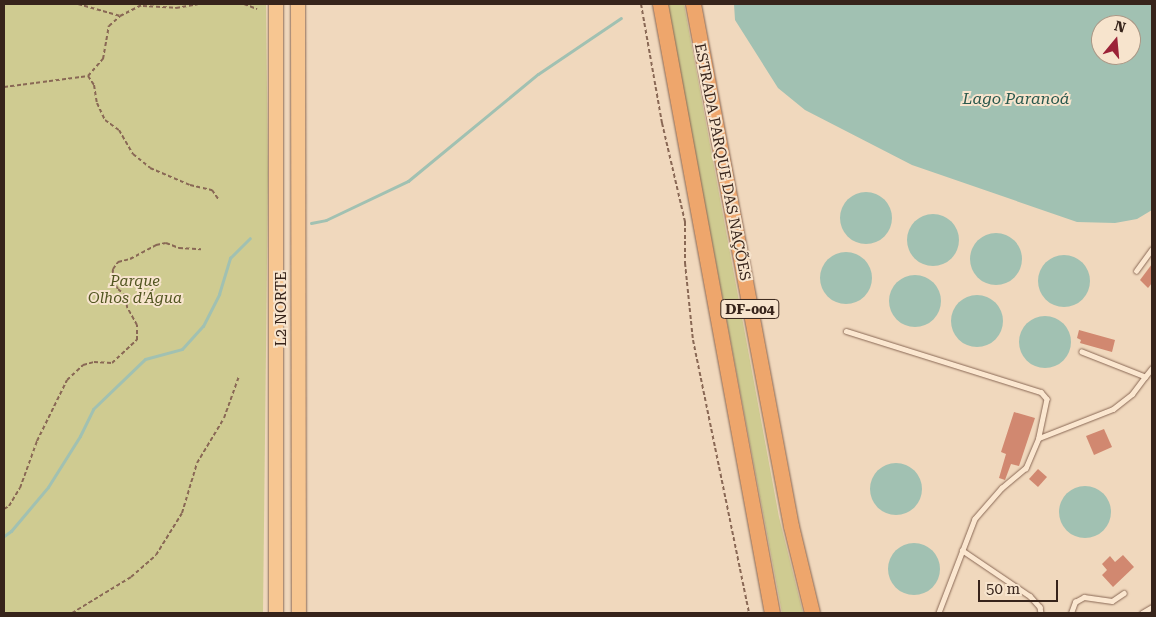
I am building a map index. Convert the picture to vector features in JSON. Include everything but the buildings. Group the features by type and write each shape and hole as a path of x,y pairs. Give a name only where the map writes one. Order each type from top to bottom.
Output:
{"highway":[{"name":"ESTRADA PARQUE DAS NAÇÕES","path":"660,4 772,613"},
{"name":"ESTRADA PARQUE DAS NAÇÕES","path":"692,4 792,526 812,613"}],"main road":[{"name":"L2 NORTE","path":"276,4 276,613"},
{"name":"L2 NORTE","path":"298,4 299,613"}],"lane":[{"path":"1136,271 1152,249"},
{"path":"846,331 1041,392 1046,396 1048,404 1039,438 1026,468 984,507 975,519 939,613"},
{"path":"1082,352 1145,377"},
{"path":"1039,438 1113,409 1132,394 1152,368"},
{"path":"962,550 1030,596 1040,607 1041,613"},
{"path":"1072,613 1072,608 1079,599 1092,597 1112,601 1124,593"},
{"path":"1142,613 1152,608"}],"path":[{"path":"78,4 120,16"},
{"path":"4,87 88,76 103,59 109,26 120,16 143,5 176,8 198,4"},
{"path":"244,4 257,9"},
{"path":"641,4 662,123 685,222 685,263 693,340 749,613"},
{"path":"88,76 94,85 97,103 105,120 119,130 133,154 150,168 190,186 212,190 219,200"},
{"path":"4,509 9,506 20,488 37,441 67,380 83,365 94,362 112,363 137,340 137,325 127,307 126,296 118,289 112,279 113,269 118,262 130,259 156,245 166,243 179,248 201,249"},
{"path":"72,613 131,577 156,555 182,513 198,463 224,418 239,376"}],"green space":[{"name":"Parque Olhos d'Água","path":"4,4 266,4 268,174 263,613 4,613"},
{"path":"667,4 684,4 779,517 803,613 782,613"}],"water":[{"name":"Lago Paranoá","path":"734,4 1152,4 1152,210 1137,219 1115,223 1077,222 912,165 805,110 778,88 735,20"},
{"path":"866,192 876,194 884,200 890,208 892,218 890,228 884,236 876,242 866,244 856,242 848,236 842,228 840,218 842,208 848,200 856,194"},
{"path":"933,214 943,216 951,222 957,230 959,240 957,250 951,258 943,264 933,266 923,264 915,258 909,250 907,240 909,230 915,222 923,216"},
{"path":"996,233 1006,235 1014,241 1020,249 1022,259 1020,269 1014,277 1006,283 996,285 986,283 978,277 972,269 970,259 972,249 978,241 986,235"},
{"path":"846,252 856,254 864,260 870,268 872,278 870,288 864,296 856,302 846,304 836,302 828,296 822,288 820,278 822,268 828,260 836,254"},
{"path":"1064,255 1074,257 1082,263 1088,271 1090,281 1088,291 1082,299 1074,305 1064,307 1054,305 1046,299 1040,291 1038,281 1040,271 1046,263 1054,257"},
{"path":"915,275 925,277 933,283 939,291 941,301 939,311 933,319 925,325 915,327 905,325 897,319 891,311 889,301 891,291 897,283 905,277"},
{"path":"977,295 987,297 995,303 1001,311 1003,321 1001,331 995,339 987,345 977,347 967,345 959,339 953,331 951,321 953,311 959,303 967,297"},
{"path":"1045,316 1055,318 1063,324 1069,332 1071,342 1069,352 1063,360 1055,366 1045,368 1035,366 1027,360 1021,352 1019,342 1021,332 1027,324 1035,318"},
{"path":"896,463 906,465 914,471 920,479 922,489 920,499 914,507 906,513 896,515 886,513 878,507 872,499 870,489 872,479 878,471 886,465"},
{"path":"1085,486 1095,488 1103,494 1109,502 1111,512 1109,522 1103,530 1095,536 1085,538 1075,536 1067,530 1061,522 1059,512 1061,502 1067,494 1075,488"},
{"path":"914,543 924,545 932,551 938,559 940,569 938,579 932,587 924,593 914,595 904,593 896,587 890,579 888,569 890,559 896,551 904,545"}],"waterway":[{"path":"311,223 326,220 408,181 538,74 621,18"},
{"path":"4,536 11,531 48,487 80,436 93,409 145,359 182,349 203,326 219,294 230,258 250,238"}]}
